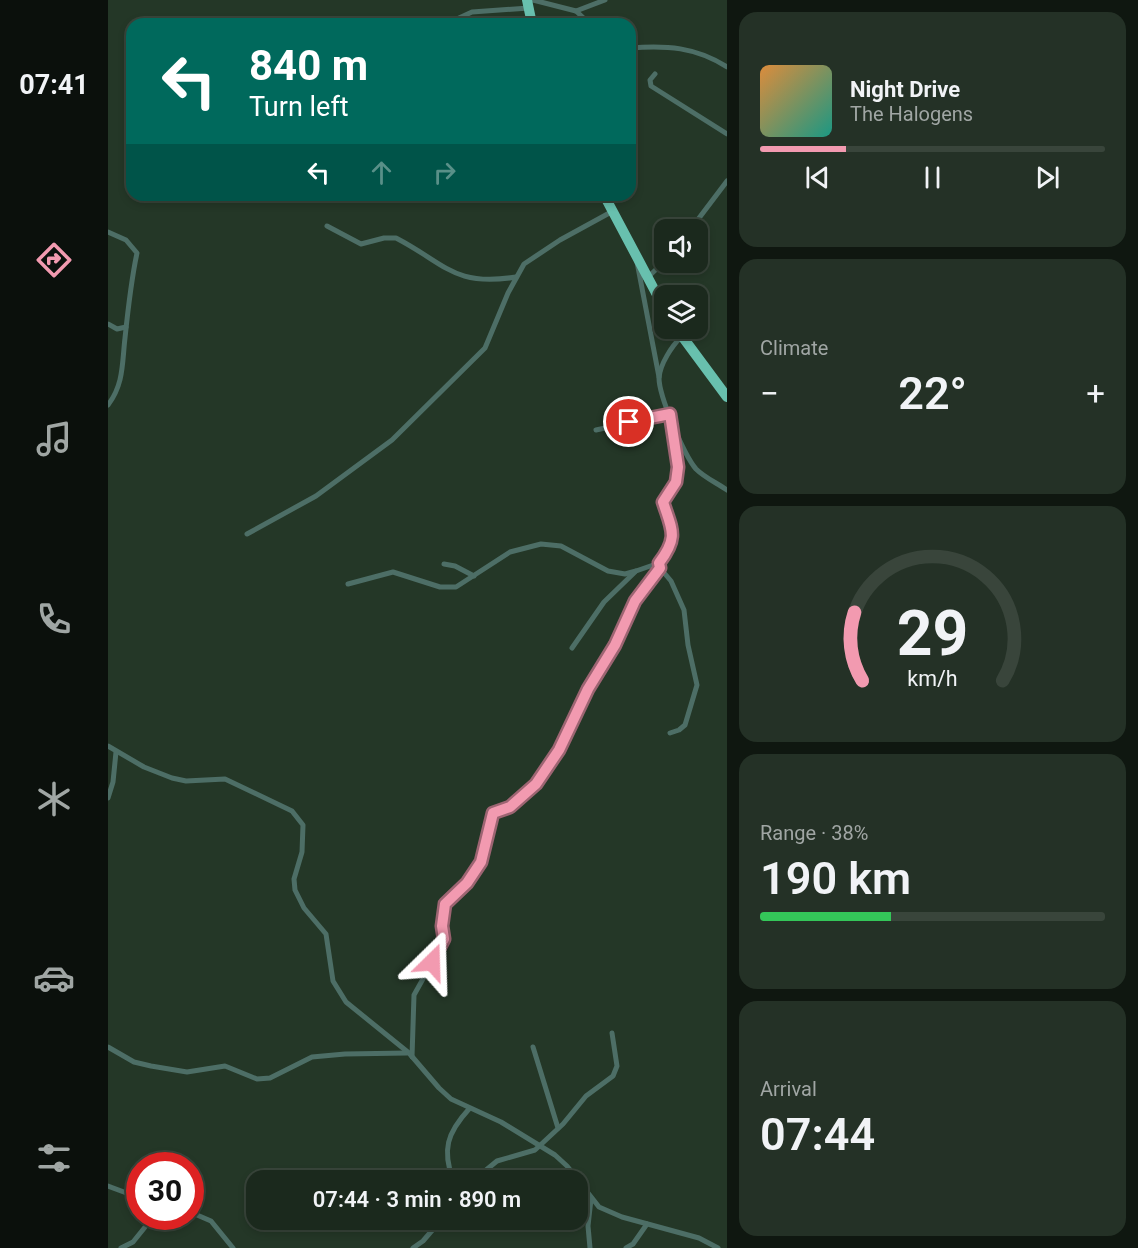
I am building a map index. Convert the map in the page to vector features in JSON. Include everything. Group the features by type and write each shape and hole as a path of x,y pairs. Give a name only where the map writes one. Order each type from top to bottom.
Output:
{"highway":[{"path":"530,3 531,18"},
{"path":"607,201 654,290"},
{"path":"684,339 725,390"}],"street":[{"path":"459,18 472,12 530,3 576,11 605,0"},
{"path":"576,11 584,18"},
{"path":"636,48 667,45 704,54 727,67"},
{"path":"655,74 650,80 651,86 727,134"},
{"path":"698,219 727,181"},
{"path":"248,534 316,496 392,440 485,348 491,328 516,277 531,258 613,211"},
{"path":"327,226 361,244 384,238 396,238 459,276 486,280 516,277"},
{"path":"108,232 126,240 137,253 121,378 108,405"},
{"path":"636,258 659,377 677,438 696,469 727,490"},
{"path":"647,278 654,271"},
{"path":"108,324 117,329 126,327"},
{"path":"659,377 676,339"},
{"path":"596,430 670,414"},
{"path":"410,1055 414,1044 412,1000 418,984 443,943 442,926 446,901 467,883 481,862 493,813 510,807 527,793 559,750 588,689 615,645 635,601 660,565 674,537 663,502 676,482 678,467 672,422"},
{"path":"348,584 393,572 447,588 456,586 474,576 510,552 541,544 561,546 608,571 625,574 660,565"},
{"path":"444,564 455,566 474,576"},
{"path":"660,565 671,581 684,610 688,645 697,685 685,725 680,730 670,733"},
{"path":"572,648 594,614 636,571"},
{"path":"108,746 116,752 186,781 225,779 282,804 301,819 302,852 294,879 295,890 304,908 326,934 330,969 337,990 357,1012 410,1055 438,1089 469,1109 501,1122 540,1145 567,1166 591,1199 610,1213 691,1235 718,1248"},
{"path":"108,798 113,782 116,752"},
{"path":"483,1170 489,1164 507,1157 523,1155 540,1145 586,1096 613,1076 617,1066 612,1033"},
{"path":"108,1047 134,1062 151,1066 187,1072 225,1066 257,1079 270,1078 312,1057 345,1054 410,1055"},
{"path":"533,1047 558,1128"},
{"path":"451,1170 446,1150 456,1124 469,1109"},
{"path":"108,1186 126,1193"},
{"path":"590,1248 588,1226 591,1199"},
{"path":"204,1218 211,1221 232,1248"},
{"path":"626,1248 633,1244 647,1224"},
{"path":"121,1248 133,1242 143,1230"},
{"path":"413,1248 432,1230"}],"route":[{"path":"432,962 444,939 442,917 445,904 448,898 467,883 481,862 493,813 510,807 522,798 536,784 559,750 588,689 603,661 615,645 635,601 647,582 660,568 659,563 674,537 663,502 676,482 678,467 670,414 629,422"}]}
